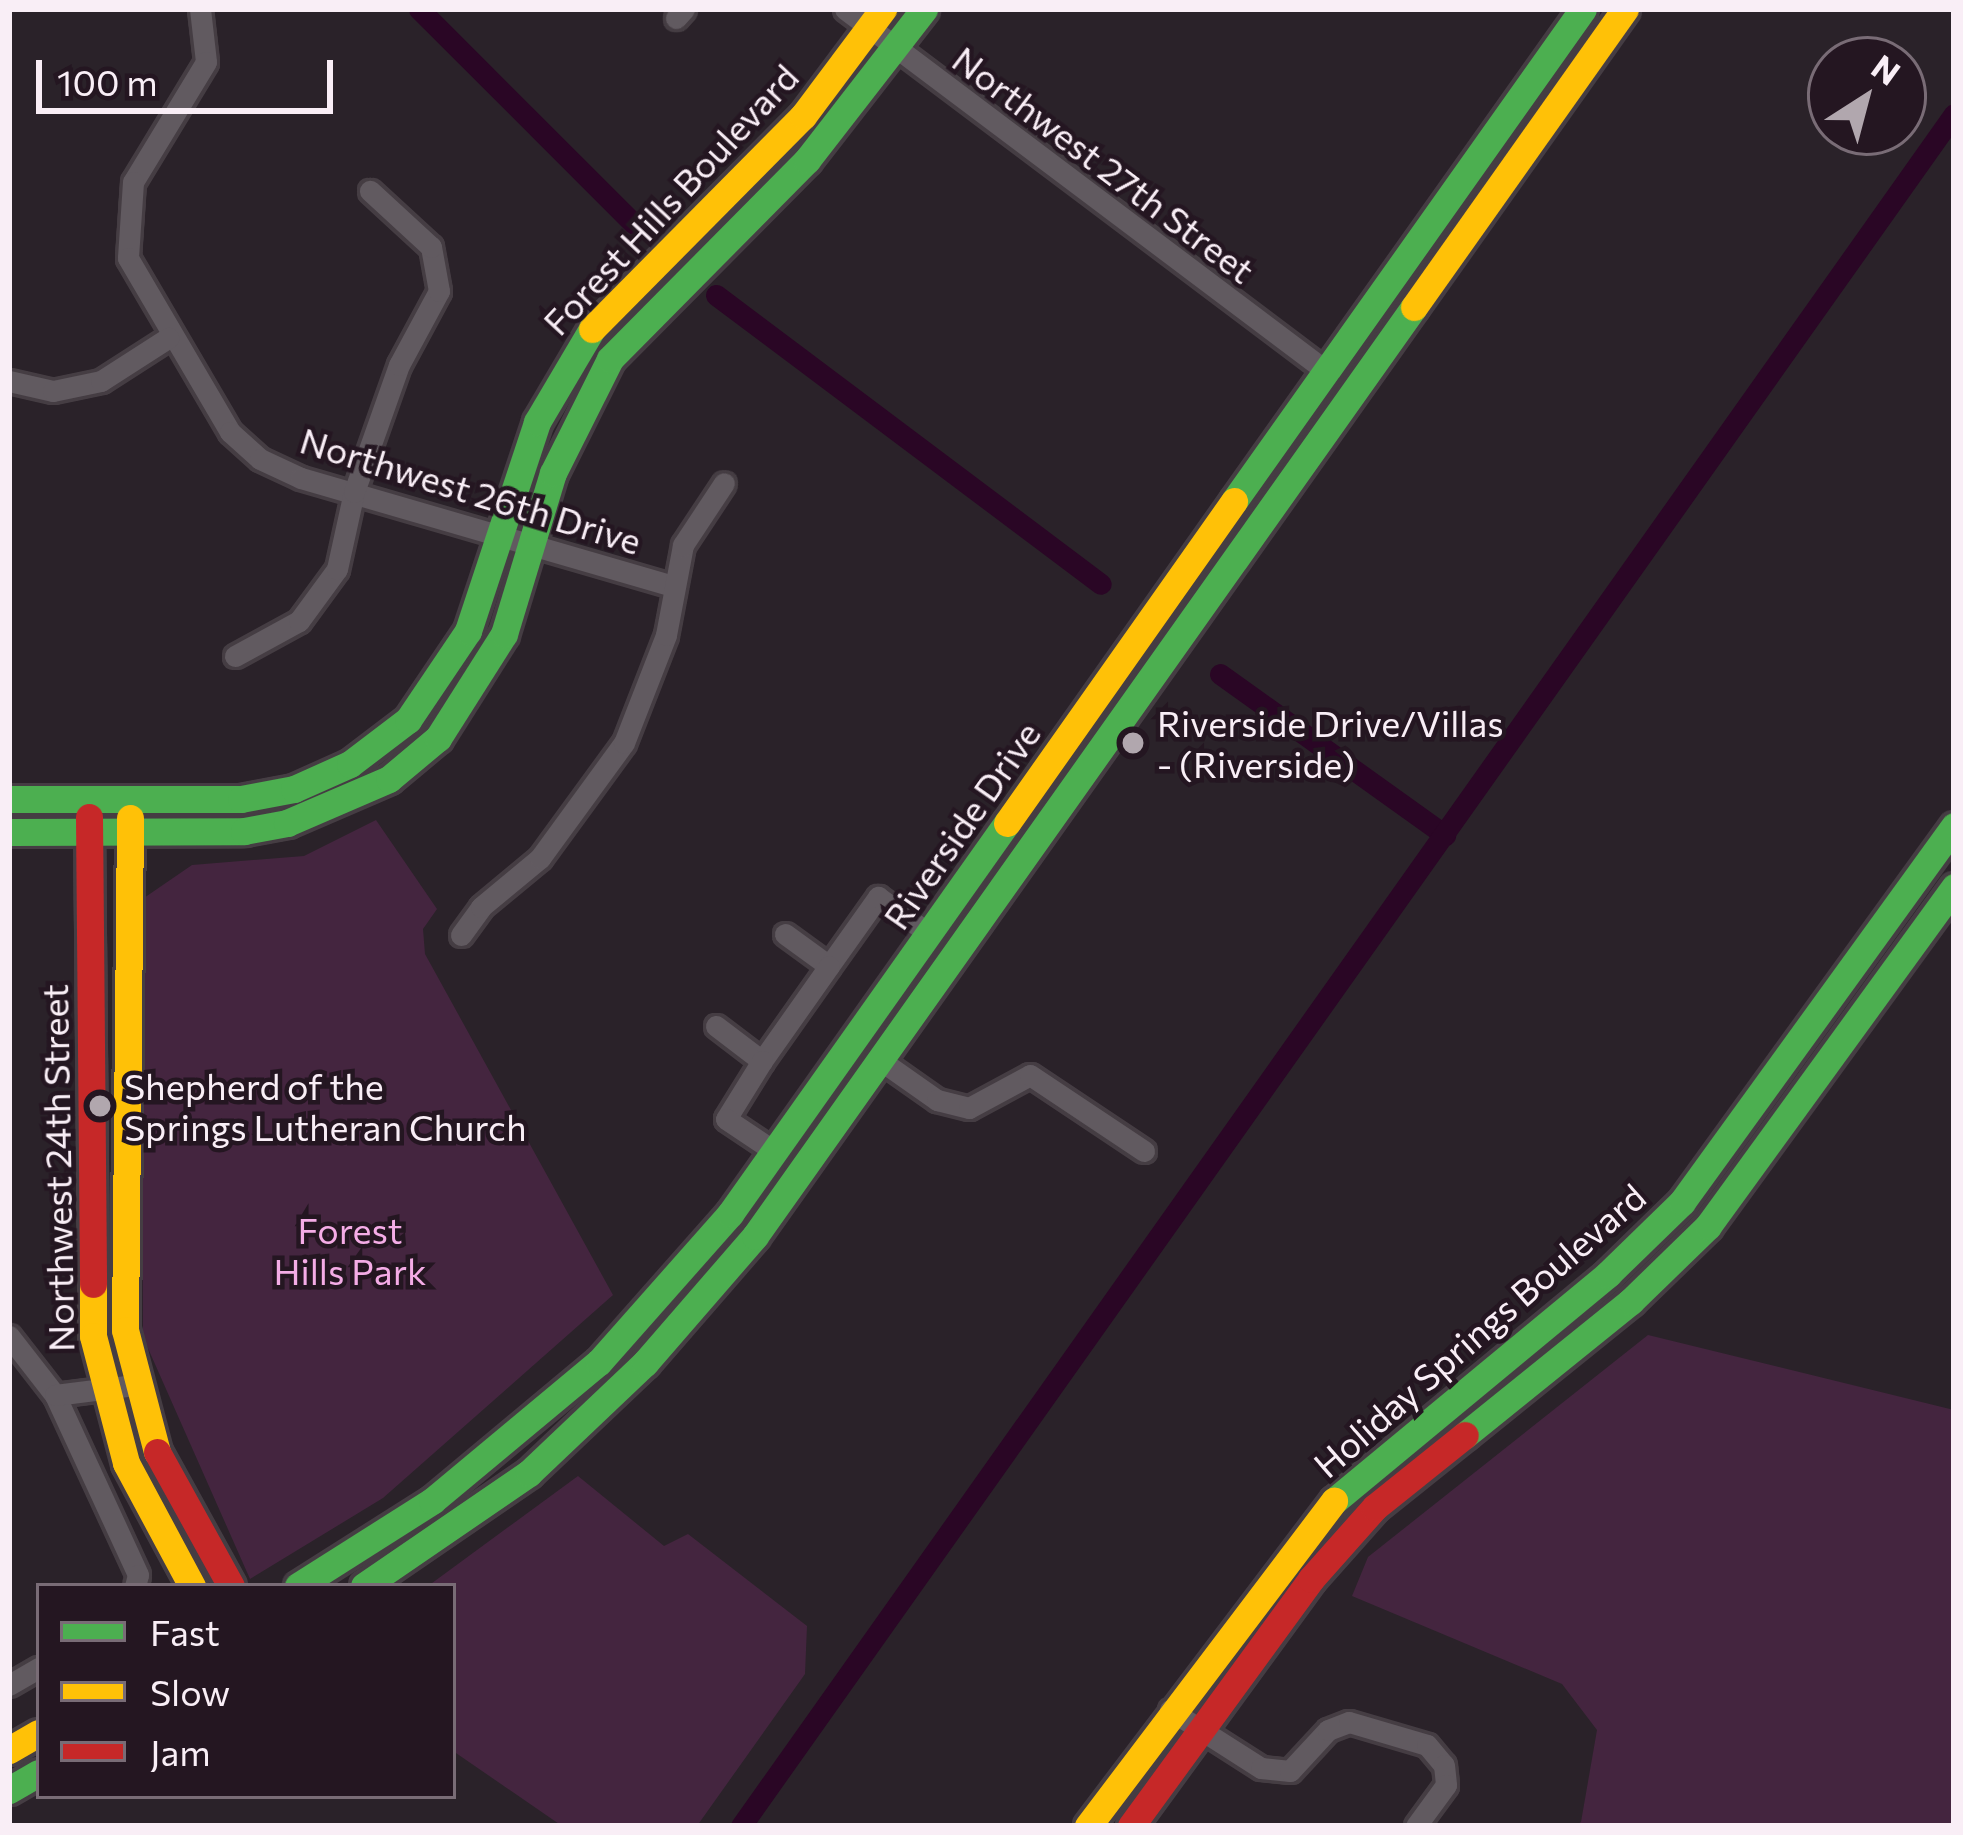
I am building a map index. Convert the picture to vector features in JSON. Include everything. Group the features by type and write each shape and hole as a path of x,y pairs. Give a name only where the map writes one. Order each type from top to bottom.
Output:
{"street":[{"name":"Northwest 26th Drive","path":"200,9 206,62 148,153 126,216 128,258 169,338 230,432 260,459 354,492 498,530 674,586"},
{"name":"Northwest 27th Street","path":"845,9 876,19 896,49 1325,370"},
{"name":"Forest Hills Boulevard","path":"9,832 244,831 335,808 389,779 466,703 504,634 553,473 610,359 807,160 923,9"},
{"name":"Riverside Drive","path":"303,1583 432,1501 599,1362 774,1151 1583,9"},
{"name":"Riverside Drive","path":"368,1583 529,1473 645,1363 755,1236 1625,9"},
{"name":"Forest Hills Boulevard","path":"9,799 241,799 321,778 408,720 447,671 475,612 498,530 551,387 580,341 803,116 876,19"},
{"path":"235,656 274,639 320,598 337,569 354,492 399,365 439,290 440,270 431,248 370,191"},
{"path":"664,254 687,281"},
{"path":"9,381 53,391 100,381 169,338"},
{"path":"1328,430 1325,370 1353,369 1382,355"},
{"path":"460,935 540,858 624,743 667,635 683,545 724,483"},
{"path":"321,778 335,808"},
{"name":"Northwest 24th Street","path":"89,800 93,1336 100,1384 126,1463 190,1583"},
{"name":"Northwest 24th Street","path":"131,800 125,1330 134,1385 154,1447 229,1583"},
{"name":"Holiday Springs Boulevard","path":"1088,1826 1170,1710 1350,1482 1608,1274 1682,1202 1785,1067 1954,826"},
{"name":"Holiday Springs Boulevard","path":"1131,1826 1200,1729 1375,1508 1631,1300 1708,1226 1815,1087 1954,887"},
{"path":"774,1151 726,1119 762,1061 878,897 928,932"},
{"path":"785,934 829,966"},
{"path":"716,1026 762,1061"},
{"path":"880,1060 937,1100 969,1108 1030,1075 1144,1150"},
{"path":"1785,1067 1815,1087"},
{"path":"9,1336 55,1395 138,1575 137,1583"},
{"path":"55,1395 100,1384 134,1385"},
{"path":"9,1685 36,1670"},
{"path":"1170,1710 1261,1768 1290,1771 1328,1730 1375,1725 1427,1745 1444,1766 1437,1804 1416,1826"},
{"path":"9,1750 36,1735"},
{"path":"9,1790 36,1775"}],"green space":[{"name":"Forest Hills Park","path":"376,820 437,909 423,929 425,954 613,1295 383,1498 250,1579 143,1337 141,900 192,865 304,856"},
{"path":"1648,1335 1954,1410 1954,1826 1574,1826 1581,1822 1597,1730 1562,1684 1352,1596 1368,1557"},
{"path":"578,1476 664,1546 688,1534 807,1626 805,1674 697,1826 562,1826 456,1753 456,1583 432,1583"}],"waterway":[{"path":"419,9 633,223"},
{"path":"741,1826 1954,114"},
{"path":"716,295 1101,584"},
{"path":"1220,674 1445,835"}],"traffic: fast":[{"path":"9,832 244,831 287,823 389,779 438,738 504,634 553,473 610,359 807,160 924,9"},
{"path":"1234,501 1583,9"},
{"path":"368,1583 529,1473 645,1363 755,1236 1414,307"},
{"path":"9,799 241,799 294,789 350,764 408,720 468,631 537,422 592,329"},
{"path":"303,1583 432,1501 599,1362 730,1214 1007,823"},
{"path":"1334,1501 1608,1274 1682,1202 1954,826"},
{"path":"1465,1435 1631,1301 1708,1226 1954,887"},
{"path":"9,1790 36,1775"}],"traffic: slow":[{"path":"592,329 803,116 883,9"},
{"path":"1414,307 1625,9"},
{"path":"1007,823 1234,501"},
{"path":"130,818 125,1330 157,1452"},
{"path":"93,1284 93,1336 126,1463 190,1583"},
{"path":"1088,1826 1334,1501"},
{"path":"9,1750 36,1735"}],"traffic: jam":[{"path":"89,817 93,1284"},
{"path":"1131,1826 1311,1579 1375,1507 1465,1435"},
{"path":"157,1452 229,1583"}],"place":[{"name":"Riverside Drive/Villas - (Riverside)","path":"1133,743"},
{"name":"Shepherd of the Springs Lutheran Church","path":"100,1106"}]}
